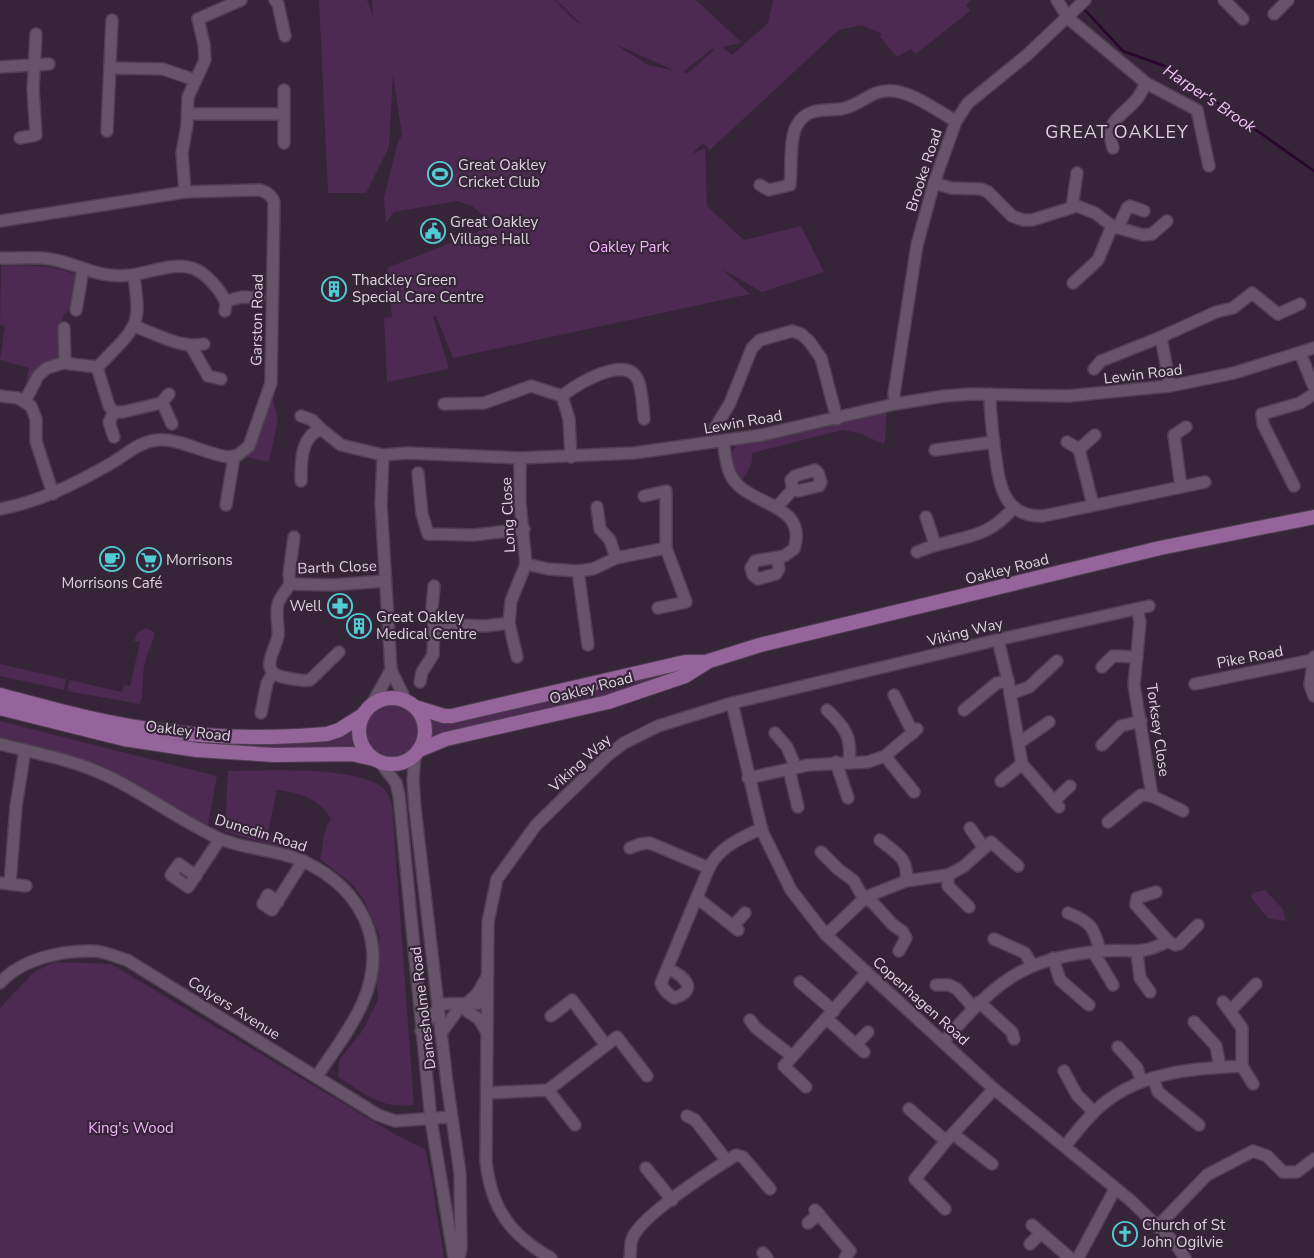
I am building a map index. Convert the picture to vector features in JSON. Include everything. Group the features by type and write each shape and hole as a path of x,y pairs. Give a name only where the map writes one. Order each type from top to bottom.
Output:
{"main road":[{"name":"Oakley Road","path":"417,752 446,739 608,702 685,676 709,662 760,645 1160,548 1314,517"},
{"name":"Oakley Road","path":"410,704 444,716 452,716 685,662 709,662"},
{"name":"Oakley Road","path":"0,695 115,724 149,730 217,736 327,734 340,730 363,715"},
{"path":"389,698 410,704 420,715 425,733 417,752 399,763 377,760 362,744 360,725 363,715 372,704 389,698"},
{"name":"Oakley Road","path":"0,708 124,739 197,750 274,755 352,754 377,760"}],"street":[{"path":"185,192 182,153 188,114 188,97 205,60 204,44 198,20 241,0"},
{"path":"275,0 285,36"},
{"path":"1057,0 1068,18 1146,83 1197,110 1209,166"},
{"name":"Brooke Road","path":"895,404 894,394 917,245 934,183 956,121 968,103 1027,55 1085,0"},
{"path":"1224,0 1243,19"},
{"path":"1274,14 1288,0"},
{"path":"107,131 112,20"},
{"path":"20,138 37,141 34,65 36,34"},
{"path":"0,67 49,64"},
{"path":"110,68 163,69 195,80"},
{"path":"1113,148 1109,133 1112,125 1135,102 1146,83"},
{"path":"284,90 284,143"},
{"path":"760,185 769,190 790,185 794,132 802,119 816,110 843,109 877,93 892,91 905,93 956,121"},
{"path":"188,114 284,114"},
{"path":"1072,207 1077,173"},
{"path":"934,183 951,188 981,188 988,192 1012,216 1023,220 1032,220 1072,207 1086,208 1115,227 1143,235 1152,234 1167,221"},
{"name":"Garston Road","path":"0,221 185,192 260,190 274,199 271,383 250,446 234,457"},
{"path":"1073,283 1098,260 1127,208 1130,206 1144,211"},
{"path":"1,260 50,259 104,276 134,275 157,269 191,267 205,276 225,306 242,297 259,298"},
{"path":"76,310 83,269"},
{"path":"97,367 134,326 138,306 134,275"},
{"path":"1097,361 1161,337 1216,312 1233,308 1255,289 1278,318 1300,304"},
{"path":"134,326 179,344 191,346 204,344"},
{"path":"64,328 65,364"},
{"path":"715,428 730,403 752,348 760,340 792,332 801,334 809,341 821,358 837,419"},
{"path":"1161,337 1170,386"},
{"path":"191,346 208,376 221,379"},
{"name":"Lewin Road","path":"301,416 312,420 341,445 384,455 407,453 520,458 571,457 650,451 723,442 837,419 895,404 944,396 990,394 1068,396 1170,386 1234,373 1314,348"},
{"path":"1300,353 1314,386"},
{"path":"25,401 42,372 55,365 97,367"},
{"path":"97,367 109,406 114,412"},
{"path":"562,396 590,378 618,369 628,370 638,378 647,413"},
{"path":"444,404 484,403 531,386 562,396"},
{"path":"990,394 991,428 999,481 1004,495 1014,507 1036,516 1205,482"},
{"path":"1294,486 1263,424 1256,415 1300,403 1314,394"},
{"path":"0,396 10,396 25,401 31,406 36,419 36,441 53,494"},
{"path":"562,396 569,419 571,457"},
{"path":"114,412 123,412 166,398 172,424"},
{"path":"114,412 109,422 114,436"},
{"path":"1174,435 1186,427"},
{"path":"301,481 304,448 311,435 321,429"},
{"path":"1163,430 1174,435"},
{"path":"1078,449 1094,435"},
{"path":"1174,435 1181,487"},
{"path":"0,509 53,494 111,463 138,446 157,440 164,440 223,456 234,457 226,505"},
{"path":"723,442 729,472 736,483 742,489 777,507 788,516 796,538 794,549 778,558"},
{"path":"932,450 994,442"},
{"path":"1067,442 1078,449 1093,505"},
{"path":"384,455 381,504 391,670 410,704"},
{"name":"Long Close","path":"517,657 509,623 511,601 526,564 520,503 520,458"},
{"path":"1275,476 1285,469"},
{"path":"418,473 422,514 428,534 424,546"},
{"path":"777,507 793,489"},
{"path":"644,496 666,491 666,548 686,602 658,608"},
{"path":"597,507 600,529 610,540 616,558"},
{"path":"917,552 935,544 982,534 998,525 1014,507"},
{"path":"926,517 935,544"},
{"path":"428,534 474,535 524,529"},
{"name":"Barth Close","path":"261,713 267,683 273,673 269,668 277,637 278,605 290,584 289,574 294,538"},
{"path":"526,564 548,569 578,571 593,569 616,558 666,548"},
{"path":"578,571 588,645"},
{"name":"Barth Close","path":"290,584 332,585 385,580"},
{"path":"420,682 422,672 432,655 434,586"},
{"name":"Viking Way","path":"551,1258 515,1232 503,1218 494,1200 486,1161 488,922 496,880 536,825 608,755 624,743 658,726 732,703 1149,606"},
{"name":"Torksey Close","path":"1137,609 1140,622 1134,685 1152,796"},
{"path":"434,624 486,626 509,623"},
{"path":"998,640 1008,681 1022,764 1057,804 1070,786"},
{"path":"273,673 282,677 310,680 339,652"},
{"path":"1102,667 1113,656 1137,657"},
{"path":"1313,659 1310,685 1314,696"},
{"name":"Pike Road","path":"1195,684 1313,659"},
{"path":"1010,694 1028,688 1057,661"},
{"path":"372,704 391,670"},
{"path":"964,710 997,683 1008,681"},
{"path":"748,778 836,762 868,762 885,756 913,736 894,695"},
{"name":"Copenhagen Road","path":"732,703 748,778 762,828 791,890 826,935 994,1088 1115,1189 1175,1244 1185,1258"},
{"path":"828,710 840,722 849,737 851,746 849,762"},
{"path":"1102,746 1121,726 1141,720"},
{"path":"1019,743 1049,722"},
{"path":"775,733 787,746 798,807"},
{"name":"Dunedin Road","path":"0,744 74,763 106,775 220,839 303,861 331,876 355,899 370,933 373,950 369,985 363,1002 349,1028 317,1076"},
{"path":"25,750 5,884 26,886"},
{"name":"Danesholme Road","path":"417,752 413,780 415,808 451,1116 460,1173 462,1248 459,1258"},
{"path":"885,756 914,792"},
{"name":"Danesholme Road","path":"377,760 396,783 399,795 431,1120 454,1258"},
{"path":"836,762 848,798"},
{"path":"1001,781 1022,764"},
{"path":"1108,822 1141,795 1152,796 1182,811"},
{"path":"668,969 714,858 730,843 762,828"},
{"path":"970,828 987,845 1018,866"},
{"path":"196,876 220,839"},
{"path":"880,840 904,860 908,869 906,881"},
{"path":"630,848 650,843 709,868"},
{"path":"826,935 866,897 906,881 948,875 963,867 987,845"},
{"path":"821,852 854,881 861,894 903,932 906,938 899,952"},
{"path":"278,902 303,861"},
{"path":"948,875 948,886 969,907"},
{"path":"1156,892 1141,895 1137,898 1136,905 1168,942 1175,945 1179,944 1198,924"},
{"path":"698,898 735,928 746,913"},
{"path":"1068,913 1084,920 1095,931 1097,952 1113,985"},
{"path":"994,939 1026,952 1032,965"},
{"path":"944,1041 976,1005 1000,984 1032,965 1052,958 1097,952 1151,950 1168,942"},
{"name":"Colyers Avenue","path":"0,983 22,966 43,956 94,951 127,960 317,1076 378,1116 395,1121 431,1120 451,1116"},
{"path":"1137,952 1140,978 1150,992"},
{"path":"1052,958 1060,980 1089,1005"},
{"path":"806,1087 781,1070 868,972"},
{"path":"441,1033 462,1007 477,994 487,977"},
{"path":"435,982 462,1007 479,1019 487,1033"},
{"path":"800,982 860,1048 868,1032"},
{"path":"1253,1084 1242,1066 1242,1028 1227,1006 1256,984"},
{"path":"936,985 949,985 957,989 1012,1032 1014,1039"},
{"path":"418,996 438,1009"},
{"path":"551,1016 572,1000 605,1044"},
{"path":"421,1031 442,1004 462,1007 487,1007"},
{"path":"1194,1022 1216,1046 1220,1068"},
{"path":"752,1028 792,1056"},
{"path":"487,1093 548,1090 616,1037 641,1074"},
{"path":"1118,1047 1137,1068 1141,1080"},
{"path":"1065,1146 1094,1112 1116,1094 1141,1080 1242,1066"},
{"path":"1064,1071 1077,1095 1094,1112"},
{"path":"1153,1078 1158,1092 1199,1125"},
{"path":"937,1207 915,1179 994,1088"},
{"path":"548,1090 575,1125"},
{"path":"687,1116 695,1120 727,1161"},
{"path":"912,1117 992,1164"},
{"path":"1157,1227 1207,1175 1252,1152 1267,1156 1283,1172 1297,1172 1314,1159"},
{"path":"630,1258 632,1238 641,1226 672,1200 736,1155 743,1157 770,1190"},
{"path":"646,1168 672,1200"},
{"path":"1078,1258 1115,1189"},
{"path":"808,1224 817,1212 850,1251 845,1258"},
{"path":"1032,1225 1070,1258"},
{"path":"1030,1244 1041,1233"}],"green space":[{"name":"Oakley Park","path":"319,0 367,0 373,16 372,0 554,0 574,20 582,25 556,0 696,0 742,43 722,47 732,55 768,23 773,0 971,0 966,5 970,11 916,54 911,49 897,57 879,36 882,34 862,25 839,30 710,150 703,143 692,154 705,148 707,206 744,240 801,226 824,272 762,292 722,269 750,294 453,358 436,316 433,316 449,369 387,382 384,318 392,317 387,268 495,225 472,206 457,201 394,212 386,223 384,198 398,142 402,135 393,75 389,147 366,193 328,193","holes":["615,44 671,69 671,70 648,65","712,49 715,49 688,73 683,72"]},
{"path":"1,266 40,266 77,275 71,308 64,315 59,327 59,359 48,361 36,370 26,382 29,368 0,360 5,326 0,325"},
{"path":"271,394 278,419 269,462 246,457 255,448"},
{"path":"887,410 885,441 883,444 859,433 842,430 752,453 752,461 748,472 740,482 736,478 730,454 737,445"},
{"path":"146,628 154,632 154,635 146,658 140,704 67,691 70,680 122,692 124,685 130,686 140,642 134,641 137,633"},
{"path":"0,664 66,679 64,690 0,676"},
{"path":"698,665 642,688 429,740 426,717"},
{"path":"386,703 396,703 411,711 417,720 419,731 417,742 411,751 396,759 386,759 375,754 368,747 363,736 363,726 368,715 375,708"},
{"path":"0,721 217,776 208,825 151,796 0,742"},
{"path":"354,726 354,742 360,750 226,749 226,741"},
{"path":"285,770 331,773 370,781 383,788 387,793 392,804 414,1105 391,1105 373,1099 338,1077 339,1060 363,1030 378,1000 375,970 380,937 364,900 352,884 320,859 325,833 331,819 315,801 301,795 277,790 268,832 303,844 302,853 225,832 228,771"},
{"path":"1265,890 1283,909 1286,921 1269,919 1251,898 1252,893"},
{"name":"King's Wood","path":"55,962 111,964 396,1135 425,1149 444,1258 0,1258 0,1008 34,972"}],"waterway":[{"name":"Harper's Brook","path":"1084,9 1123,51 1167,67 1314,171"}],"place":[{"name":"Great Oakley Cricket Club","path":"440,174"},
{"name":"Great Oakley Village Hall","path":"433,231"},
{"name":"Thackley Green Special Care Centre","path":"334,289"},
{"name":"Morrisons Café","path":"112,559"},
{"name":"Morrisons","path":"149,560"},
{"name":"Well","path":"340,606"},
{"name":"Great Oakley Medical Centre","path":"359,626"},
{"name":"Church of St John Ogilvie","path":"1125,1234"}],"district":[{"name":"GREAT OAKLEY","path":"1117,132"}]}
